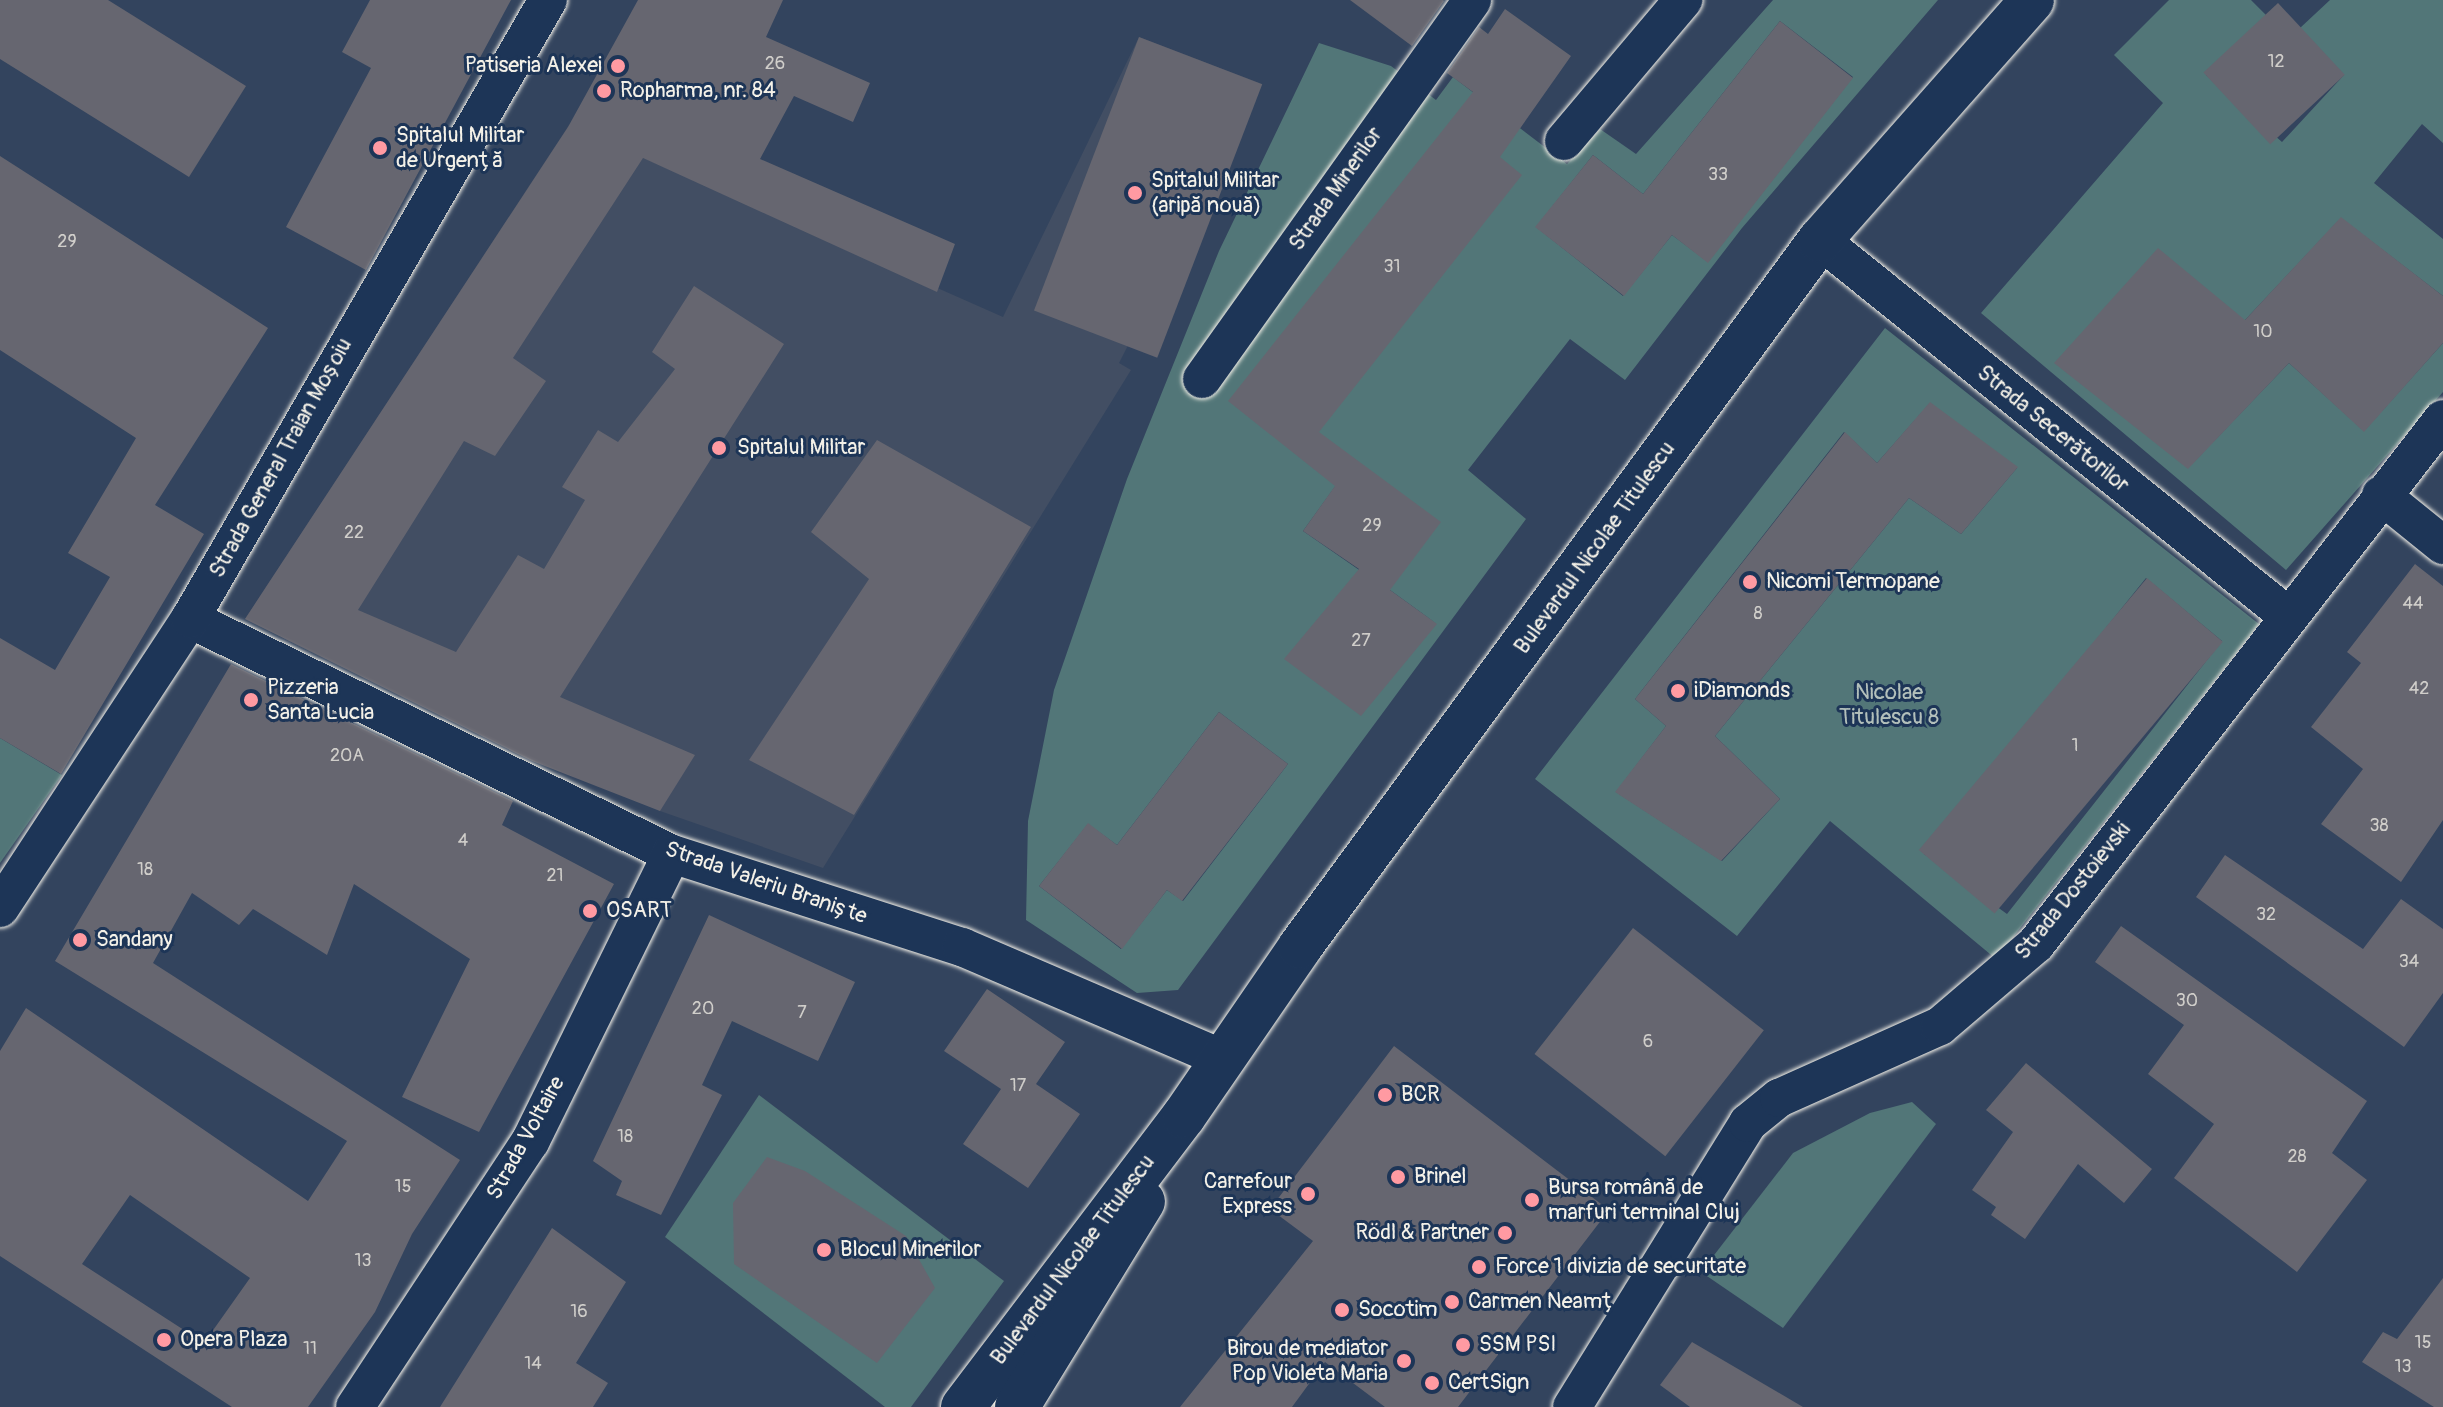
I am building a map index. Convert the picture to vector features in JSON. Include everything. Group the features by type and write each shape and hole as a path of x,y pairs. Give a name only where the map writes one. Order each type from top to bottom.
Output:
{"main road":[{"name":"Bulevardul Nicolae Titulescu","path":"963,1407 1184,1116 1820,240 2032,0"},
{"name":"Bulevardul Nicolae Titulescu","path":"1017,1407 1108,1265 1184,1116"}],"street":[{"name":"Strada General Traian Moșoiu","path":"0,908 190,619 548,0"},
{"name":"Strada Minerilor","path":"1202,379 1472,0"},
{"path":"1564,141 1683,0"},
{"name":"Strada Secerătorilor","path":"1820,240 2288,616"},
{"name":"Strada Dostoievski","path":"1572,1407 1748,1123 1779,1098 1940,1026 1987,992 2036,944 2381,495 2443,419"},
{"path":"2381,495 2443,545"},
{"name":"Strada Valeriu Braniște","path":"190,619 672,854 962,947 1223,1059"},
{"name":"Strada Voltaire","path":"355,1407 530,1142 672,854"}],"shaded area":[{"name":"Spitalul Militar","path":"1139,37 1262,84 1119,363 1131,370 823,868 660,811 447,719 245,619 569,125 1003,317"}],"green space":[{"path":"1773,0 1938,0 1742,228 1625,380 1570,339 1468,470 1526,519 1178,990 1137,993 1026,920 1028,821 1054,690 1127,479 1219,251 1319,43 1391,66 1436,100 1453,77 1567,164 1600,129 1636,154","holes":["1780,21 1853,77 1708,262 1672,235 1623,296 1536,227 1593,155 1643,194","1355,459 1390,590 1437,624 1303,531","1219,712 1288,764 1183,901 1167,890 1121,949 1039,886 1088,824 1117,845"]},
{"path":"2169,0 2251,0 2266,15 2206,75 2282,142 2344,75 2300,28 2330,0 2443,0 2443,143 2422,124 2374,183 2443,239 2443,296 2341,218 2245,320 2188,468 2289,363 2364,431 2443,343 2443,392 2286,570 1981,313 2163,103 2114,55"},
{"name":"Nicolae Titulescu 8","path":"1885,328 2259,624 1996,959 1830,821 1737,936 1535,779","holes":["1930,403 2017,468 1961,534 1909,498 1715,736 1780,799 1722,861 1616,792 1666,726 1635,699 1844,432 1877,463","2146,578 2222,641 2007,914 1924,854"]},
{"path":"0,738 62,775 0,863"},
{"path":"759,1095 1004,1281 911,1407 885,1407 665,1237"},
{"path":"1912,1102 1936,1124 1783,1328 1701,1272 1793,1153 1870,1113"}],"building":[{"path":"0,0 108,0 246,86 189,177 0,59"},
{"name":"Spitalul Militar de Urgență","path":"370,0 511,0 366,270 286,227 371,68 342,52"},
{"path":"638,0 783,0 766,37 870,83 853,122 794,96 760,159 955,244 937,292 643,158 513,358 546,381 495,456 464,441 358,610 456,652 518,555 544,569 585,500 562,487 598,430 618,442 675,369 652,352 694,286 784,344 560,697 695,755 660,811 532,761 245,619 568,127"},
{"path":"1350,0 1443,0 1444,1 1412,46"},
{"path":"2278,3 2345,75 2270,144 2203,73"},
{"path":"1505,9 1571,56 1500,157 1522,175 1319,432 1441,522 1390,590 1437,624 1361,716 1284,659 1359,569 1303,531 1335,486 1228,401 1473,92 1447,73 1479,27 1488,34"},
{"path":"1780,21 1853,78 1708,263 1672,235 1624,296 1535,227 1593,155 1643,194"},
{"name":"Spitalul Militar (aripă nouă)","path":"1139,37 1262,84 1157,358 1034,311"},
{"path":"0,156 268,328 155,505 204,534 61,774 0,738 0,638 55,670 110,577 68,553 136,438 0,350"},
{"path":"2341,217 2443,296 2443,343 2364,432 2289,363 2188,469 2054,363 2158,248 2245,320"},
{"path":"1930,402 2018,467 1961,534 1909,498 1715,736 1780,799 1721,861 1615,792 1666,726 1635,699 1845,432 1877,463"},
{"path":"877,440 1031,527 854,815 749,760 869,579 811,532"},
{"path":"2415,564 2443,586 2443,820 2401,882 2321,824 2363,769 2311,727 2361,663 2347,652"},
{"path":"2147,578 2223,642 1995,914 1919,850"},
{"path":"231,664 513,801 502,825 614,884 479,1132 402,1097 470,959 354,884 327,955 253,909 239,925 192,893 153,963 460,1160 412,1234 375,1312 308,1407 232,1407 0,1256 0,1051 26,1008 308,1201 347,1141 55,961","holes":["130,1195 250,1278 204,1343 82,1264"]},
{"path":"1219,712 1288,764 1182,901 1167,890 1122,949 1039,886 1088,823 1117,845"},
{"path":"2225,855 2363,949 2401,899 2443,929 2443,993 2404,1047 2196,897"},
{"path":"709,915 855,982 818,1061 732,1021 702,1085 722,1095 661,1215 616,1195 622,1181 593,1161"},
{"path":"2121,926 2367,1101 2332,1153 2367,1180 2297,1272 2174,1178 2214,1124 2148,1074 2184,1025 2095,962"},
{"path":"1633,928 1764,1030 1665,1156 1534,1054"},
{"path":"987,989 1065,1042 1036,1084 1080,1114 1028,1188 963,1144 1001,1089 944,1051"},
{"path":"1394,1046 1609,1210 1458,1407 1385,1407 1325,1362 1292,1407 1180,1407 1313,1241 1270,1209"},
{"path":"2026,1063 2152,1169 2124,1203 2078,1164 2025,1239 1991,1215 1996,1207 1972,1190 2013,1132 1986,1110"},
{"name":"Blocul Minerilor","path":"767,1157 805,1171 906,1236 935,1288 877,1363 734,1264 733,1203"},
{"path":"552,1228 626,1282 576,1363 608,1383 593,1407 440,1407"},
{"path":"2443,1278 2443,1407 2434,1407 2362,1362 2383,1332 2397,1339"},
{"path":"1692,1342 1803,1407 1690,1407 1660,1385"}],"place":[{"name":"Patiseria Alexei","path":"618,66"},
{"name":"Ropharma, nr. 84","path":"604,91"},
{"name":"Spitalul Militar de Urgență","path":"380,148"},
{"name":"Spitalul Militar (aripă nouă)","path":"1135,193"},
{"name":"Spitalul Militar","path":"719,448"},
{"name":"Nicomi Termopane","path":"1750,582"},
{"name":"iDiamonds","path":"1678,691"},
{"name":"Pizzeria Santa Lucia","path":"251,700"},
{"name":"OSART","path":"590,911"},
{"name":"Sandany","path":"80,940"},
{"name":"BCR","path":"1385,1095"},
{"name":"Brinel","path":"1398,1177"},
{"name":"Carrefour Express","path":"1308,1194"},
{"name":"Bursa română de marfuri terminal Cluj","path":"1532,1200"},
{"name":"Rödl & Partner","path":"1505,1233"},
{"name":"Blocul Minerilor","path":"824,1250"},
{"name":"Force 1 divizia de securitate","path":"1479,1267"},
{"name":"Carmen Neamț","path":"1452,1302"},
{"name":"Socotim","path":"1342,1310"},
{"name":"Opera Plaza","path":"164,1340"},
{"name":"SSM PSI","path":"1463,1345"},
{"name":"Birou de mediator Pop Violeta Maria","path":"1404,1361"},
{"name":"CertSign","path":"1432,1383"}]}
